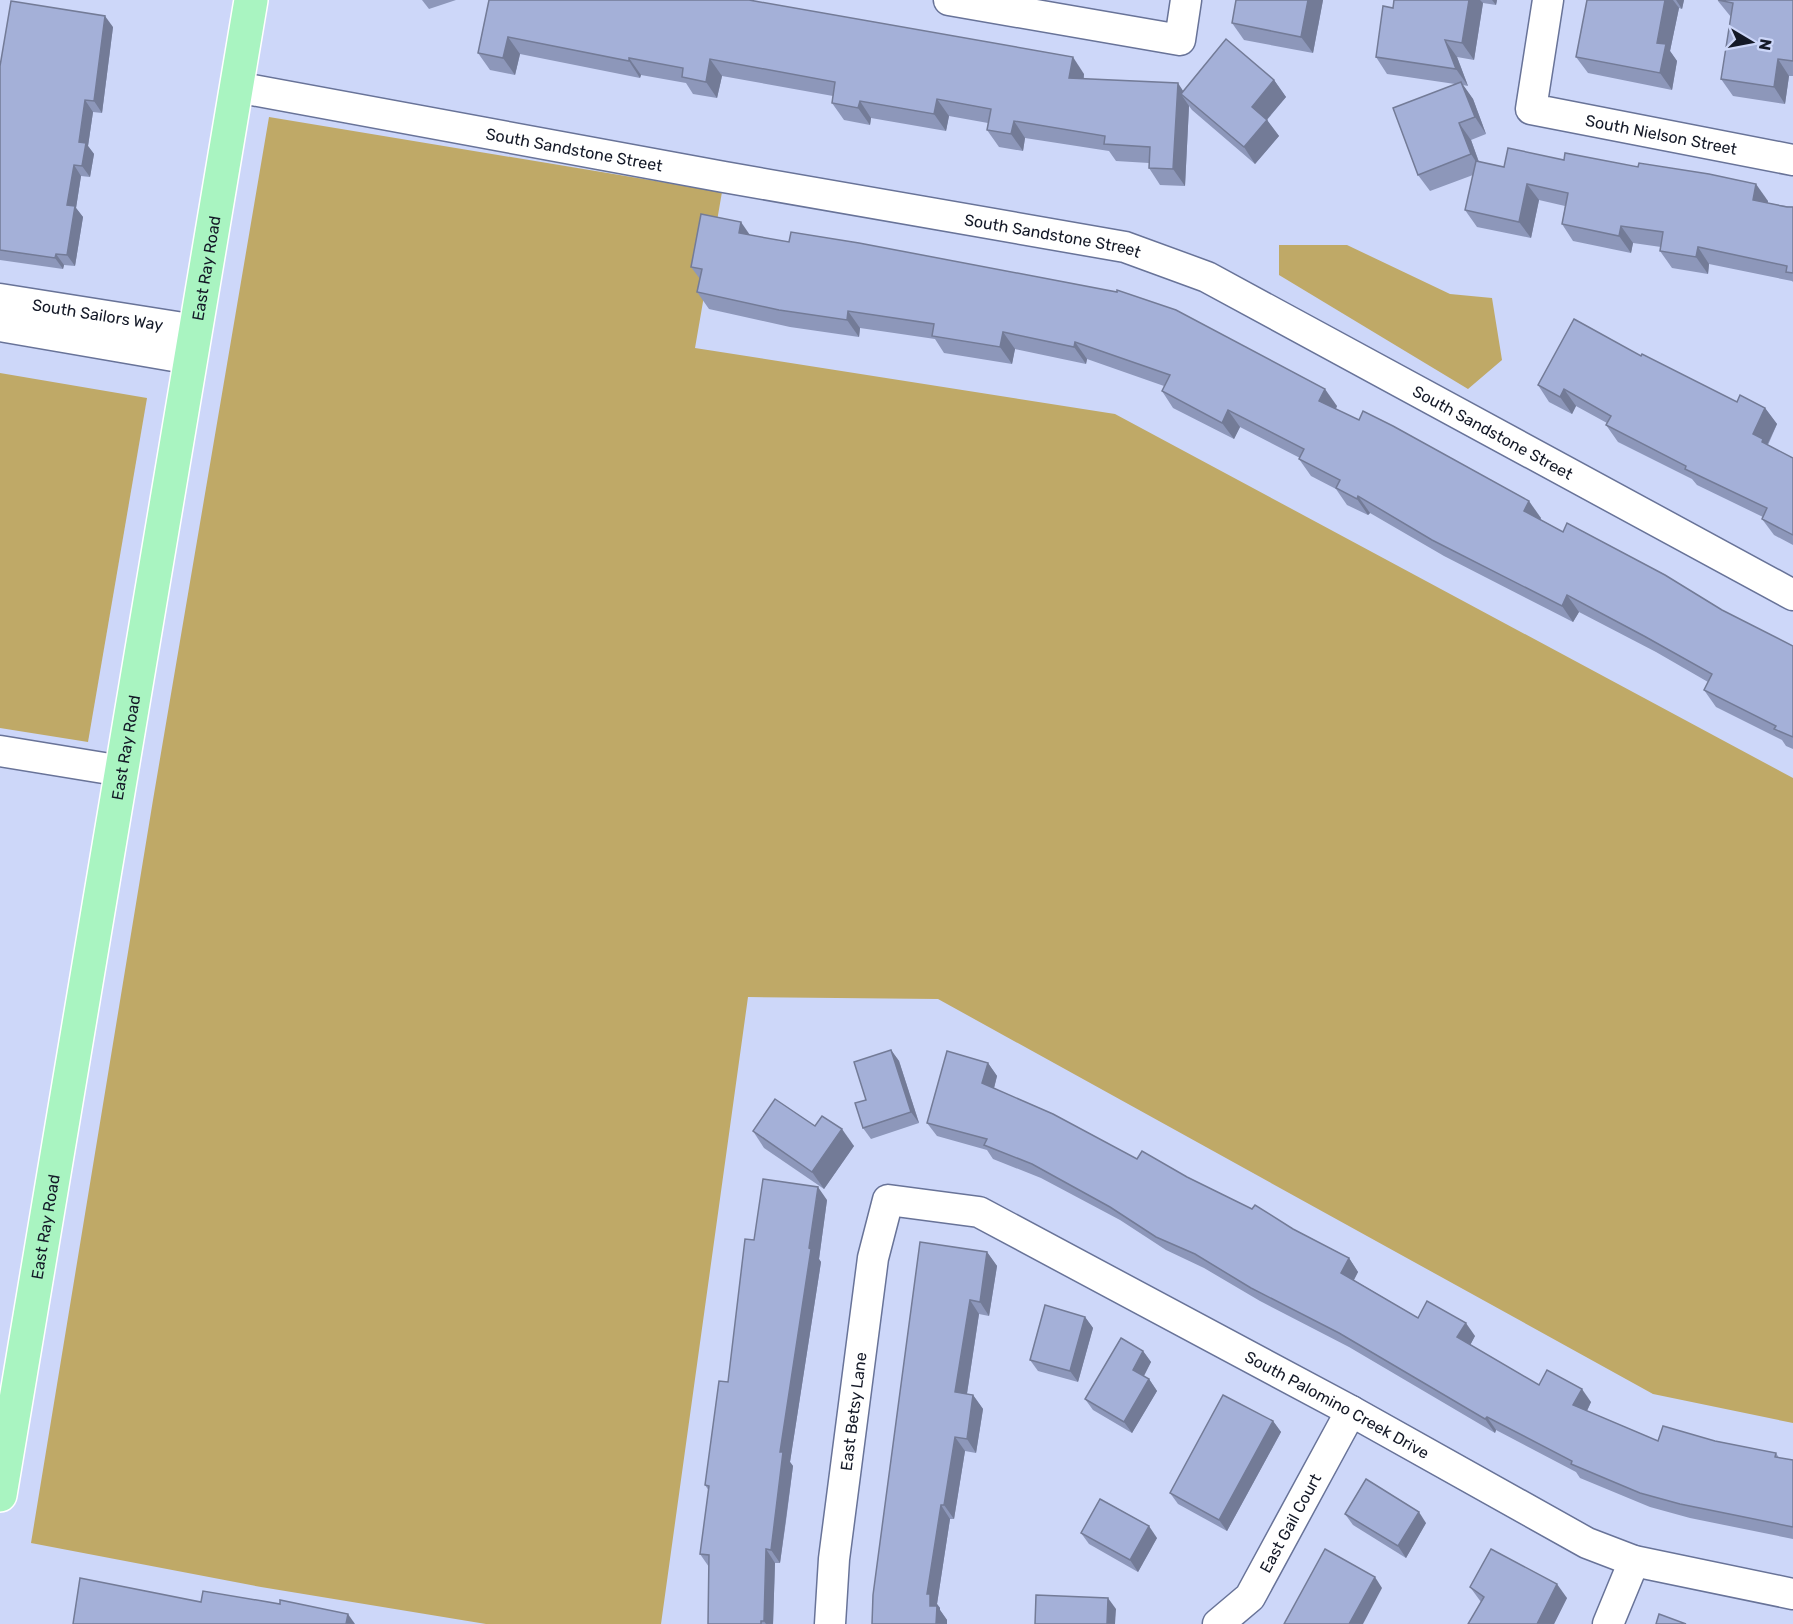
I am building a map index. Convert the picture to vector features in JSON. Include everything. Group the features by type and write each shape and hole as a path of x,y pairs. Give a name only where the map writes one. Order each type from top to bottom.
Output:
{"main road":[{"name":"East Ray Road","path":"0,1495 251,0"}],"street":[{"path":"950,0 1180,39 1186,0"},
{"name":"South Nielson Street","path":"1548,0 1531,109 1793,160"},
{"name":"South Sandstone Street","path":"236,87 724,177 1125,247 1207,277 1793,595"},
{"name":"South Sailors Way","path":"0,298 50,321 193,345"},
{"name":"South Sailors Way","path":"0,326 50,321"},
{"path":"0,751 122,771"},
{"name":"South Palomino Creek Drive","path":"888,1200 979,1212 1351,1411 1587,1543 1634,1561 1793,1594"},
{"name":"East Betsy Lane","path":"830,1624 834,1559 873,1258 888,1200"},
{"name":"East Gail Court","path":"1218,1624 1250,1597 1351,1411"},
{"path":"1608,1624 1634,1561"}],"shaded area":[{"path":"269,117 722,192 695,348 1115,414 1793,778 1793,1423 1653,1394 938,999 748,997 661,1624 486,1624 261,1587 31,1543 153,800"},
{"path":"1279,245 1347,245 1450,294 1492,298 1502,360 1468,389 1279,275"},
{"path":"0,373 147,398 88,742 0,728"}],"building":[{"path":"489,0 749,0 1073,57 1069,78 1178,83 1173,169 1149,168 1150,147 1104,144 1105,136 1014,121 1011,134 987,130 991,109 937,99 934,114 860,101 858,108 832,103 835,82 710,59 706,82 682,77 683,68 629,58 629,61 508,37 503,58 478,53"},
{"path":"1236,0 1308,0 1301,37 1232,23"},
{"path":"1394,0 1469,0 1462,43 1445,40 1456,69 1376,57 1383,6 1393,8"},
{"path":"1587,0 1665,0 1657,43 1666,44 1660,73 1576,57"},
{"path":"1718,0 1793,0 1793,61 1778,59 1774,87 1721,79 1733,3"},
{"path":"11,1 105,16 94,101 85,100 79,142 86,143 82,166 74,165 67,205 75,206 67,255 56,254 55,258 0,250 0,66"},
{"path":"1226,39 1274,80 1252,107 1267,120 1244,147 1181,94"},
{"path":"1461,82 1475,117 1459,123 1471,154 1418,175 1393,108"},
{"path":"1508,148 1564,160 1565,153 1638,167 1639,163 1756,184 1753,200 1793,207 1793,273 1786,272 1787,266 1698,247 1696,257 1660,251 1663,232 1621,226 1619,236 1562,224 1568,193 1527,184 1519,222 1465,210 1476,161 1504,167"},
{"path":"701,214 741,222 739,233 789,242 791,232 859,243 1117,292 1117,290 1176,310 1325,389 1319,401 1359,420 1363,411 1393,426 1529,501 1524,511 1563,532 1567,523 1665,575 1722,610 1793,646 1793,737 1704,690 1712,674 1644,636 1567,595 1562,606 1432,540 1358,496 1357,499 1336,488 1340,480 1299,459 1304,449 1228,410 1222,423 1162,391 1170,375 1075,342 1074,347 1003,332 1000,347 932,336 934,324 848,311 847,320 779,310 697,292 702,269 691,267"},
{"path":"1574,319 1641,356 1642,354 1737,402 1740,395 1765,408 1753,434 1763,439 1762,442 1793,458 1793,535 1762,519 1767,508 1685,469 1686,466 1606,425 1611,416 1564,389 1560,397 1538,385"},
{"path":"891,1050 911,1112 863,1128 855,1103 866,1100 854,1062"},
{"path":"947,1051 988,1063 982,1083 1053,1114 1137,1159 1142,1151 1187,1177 1252,1209 1255,1205 1293,1229 1349,1258 1341,1273 1418,1318 1427,1301 1466,1323 1457,1337 1539,1385 1547,1370 1582,1389 1573,1405 1658,1441 1663,1426 1715,1441 1776,1453 1775,1457 1793,1460 1793,1527 1680,1504 1640,1493 1571,1464 1572,1461 1487,1417 1485,1419 1339,1333 1251,1288 1195,1254 1156,1237 1110,1207 1032,1164 984,1145 987,1139 927,1123"},
{"path":"775,1099 815,1126 822,1116 842,1129 812,1172 753,1131"},
{"path":"763,1179 818,1187 809,1248 811,1249 780,1452 783,1452 771,1550 766,1549 764,1621 761,1621 761,1624 708,1624 709,1555 700,1554 709,1486 705,1485 719,1381 728,1382 745,1239 754,1240"},
{"path":"920,1242 987,1252 980,1302 970,1300 955,1392 973,1395 967,1439 955,1437 944,1505 941,1505 927,1594 930,1594 930,1606 937,1606 936,1624 872,1624 873,1595"},
{"path":"1045,1305 1085,1317 1070,1371 1030,1360"},
{"path":"1121,1338 1143,1351 1133,1370 1149,1379 1124,1422 1085,1399"},
{"path":"1223,1395 1273,1421 1219,1520 1170,1493"},
{"path":"1366,1479 1419,1512 1398,1546 1345,1514"},
{"path":"1100,1499 1149,1526 1130,1560 1081,1533"},
{"path":"1325,1549 1375,1577 1349,1624 1284,1624"},
{"path":"1491,1549 1557,1584 1537,1624 1468,1624 1484,1597 1470,1587"},
{"path":"80,1578 201,1602 203,1591 280,1604 280,1600 348,1614 346,1624 73,1624"},
{"path":"1036,1595 1108,1598 1107,1624 1035,1624"},
{"path":"1659,1614 1686,1624 1656,1624"}]}
